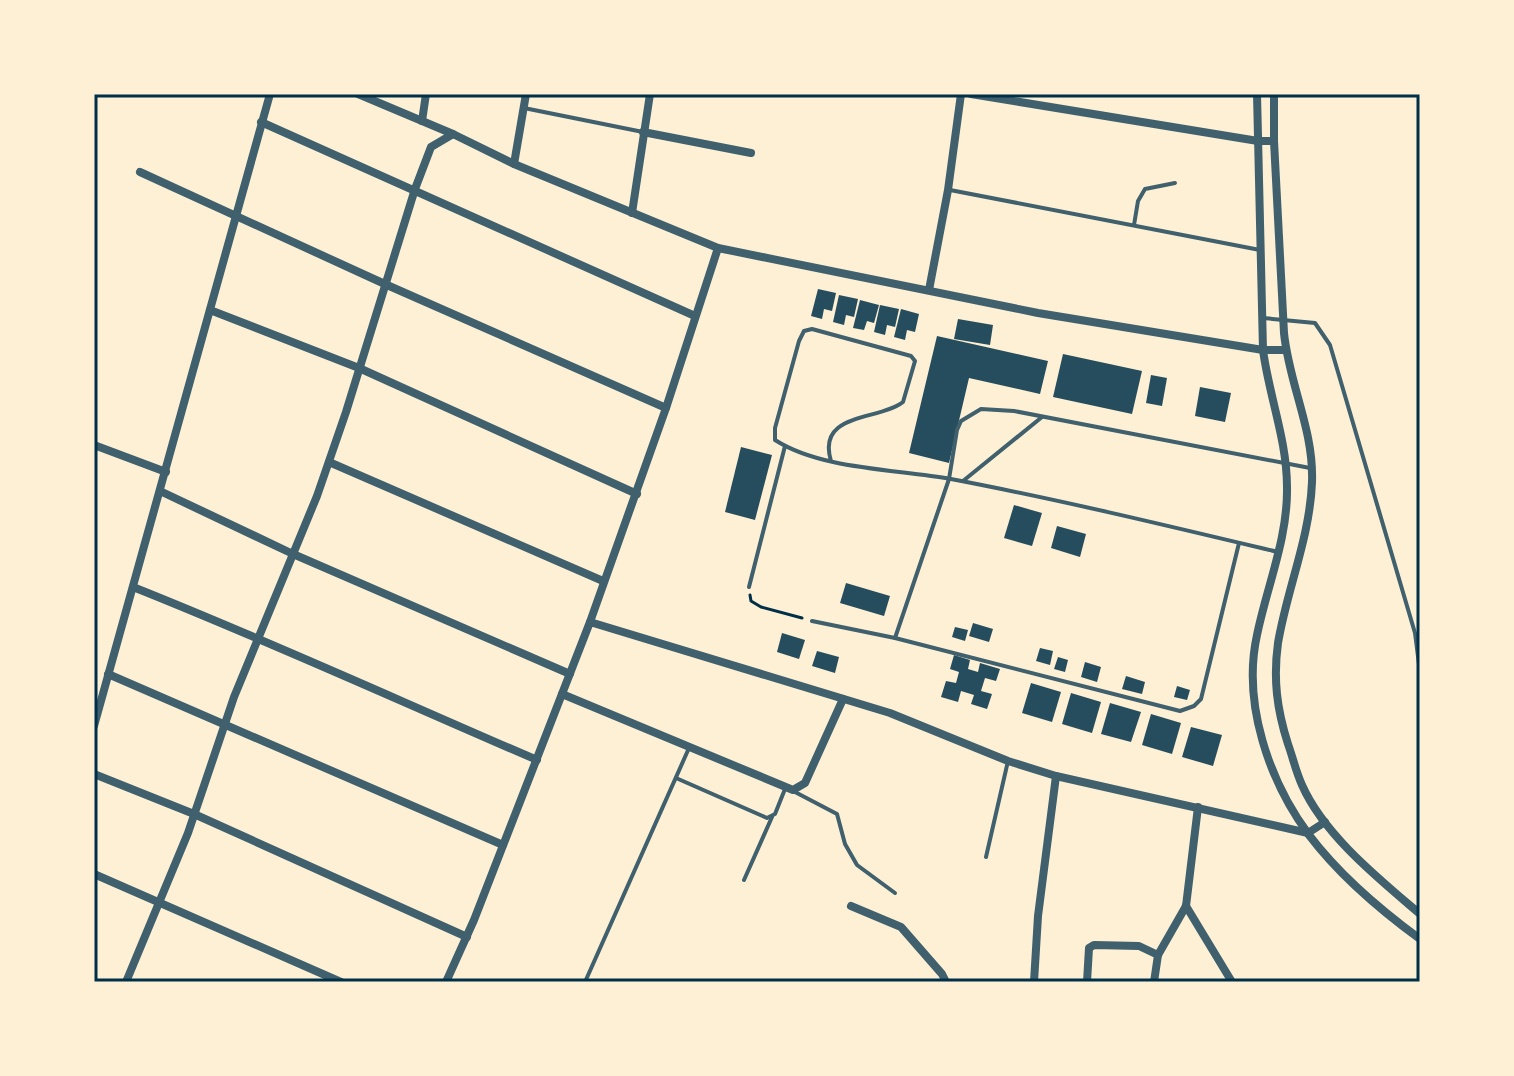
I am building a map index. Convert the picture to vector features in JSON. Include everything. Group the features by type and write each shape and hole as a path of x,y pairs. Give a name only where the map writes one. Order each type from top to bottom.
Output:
{"street":[{"path":"94,726 270,94"},
{"path":"358,94 514,164 718,248 1038,313 1263,350 1286,350"},
{"path":"422,121 426,94"},
{"path":"514,164 526,94"},
{"path":"632,213 650,94"},
{"path":"929,290 948,190 961,94"},
{"path":"971,94 1258,141 1274,141"},
{"path":"1257,94 1263,350 1283,441 1286,500 1283,536 1256,637 1253,681 1261,737 1282,788 1308,833 1354,885 1420,939"},
{"path":"1274,94 1286,350 1308,435 1312,469 1309,512 1278,643 1275,681 1278,709 1302,786 1325,822 1376,876 1420,914"},
{"path":"261,122 695,316"},
{"path":"643,132 751,153"},
{"path":"126,982 329,462 431,147 453,134"},
{"path":"140,172 666,408"},
{"path":"446,982 467,937 590,622 637,494 718,248"},
{"path":"210,310 359,368 637,494"},
{"path":"94,445 166,472"},
{"path":"329,462 603,581"},
{"path":"160,491 293,554 570,674"},
{"path":"133,587 259,637 537,760"},
{"path":"590,622 890,713 1008,761 1056,776 1308,833 1325,822"},
{"path":"108,674 503,845"},
{"path":"562,694 789,790 805,783 843,699"},
{"path":"94,774 194,814 467,937"},
{"path":"1034,982 1038,916 1056,776"},
{"path":"1154,982 1158,955 1186,906 1198,807"},
{"path":"94,874 341,982"},
{"path":"851,906 901,927 946,982"},
{"path":"1186,906 1232,982"},
{"path":"1087,982 1087,957 1091,945 1139,946 1158,955"}],"lane":[{"path":"524,108 643,132"},
{"path":"1134,225 1138,201 1145,189 1175,183"},
{"path":"948,190 1261,250"},
{"path":"1263,318 1315,323 1330,345 1417,635 1420,672"},
{"path":"831,461 827,449 829,438 841,426 903,402 915,361 911,356 812,329 804,331 799,341 775,428 775,440 785,446 831,461 949,479 1278,552"},
{"path":"895,638 949,479 957,430 968,414 981,409 1014,411 1312,469"},
{"path":"963,482 1042,417"},
{"path":"749,587 785,446"},
{"path":"812,621 895,638 1180,711 1194,706 1201,699 1239,543"},
{"path":"585,982 689,748"},
{"path":"986,857 1008,761"},
{"path":"676,778 767,818 772,817"},
{"path":"744,880 772,817 789,790 837,814 845,844 857,865 895,893"}],"path":[{"path":"749,587 751,601 761,607 812,621"}],"building":[{"path":"818,289 836,293 832,311 824,309 822,319 811,316"},
{"path":"839,295 858,299 854,317 846,315 844,325 833,322"},
{"path":"860,300 879,305 874,323 867,321 864,330 853,328"},
{"path":"880,305 899,309 895,327 887,325 885,335 874,332"},
{"path":"901,309 919,314 915,332 907,330 905,340 894,337"},
{"path":"958,319 993,325 990,345 954,339"},
{"path":"937,336 1048,361 1040,394 969,378 949,463 909,453"},
{"path":"1063,354 1142,371 1132,414 1053,397"},
{"path":"1151,375 1167,378 1162,406 1146,403"},
{"path":"1200,387 1231,393 1225,422 1195,416"},
{"path":"741,447 772,455 755,520 725,512"},
{"path":"1014,505 1042,513 1032,546 1004,538"},
{"path":"1057,526 1086,534 1080,557 1051,548"},
{"path":"846,583 890,596 884,616 840,603"},
{"path":"973,623 993,629 989,642 969,636"},
{"path":"955,627 968,630 965,641 952,637"},
{"path":"782,633 805,640 799,659 777,652"},
{"path":"1040,648 1053,651 1050,665 1036,661"},
{"path":"817,651 839,657 835,673 812,666"},
{"path":"954,655 970,660 968,669 978,672 980,663 1000,669 996,681 985,678 981,691 992,694 987,709 971,704 974,695 961,691 958,702 941,697 946,681 956,683 959,672 950,669"},
{"path":"1058,657 1068,660 1065,672 1054,669"},
{"path":"1085,662 1101,667 1097,682 1081,677"},
{"path":"1126,676 1145,682 1142,694 1122,689"},
{"path":"1031,683 1061,692 1052,722 1022,713"},
{"path":"1177,686 1190,690 1187,700 1174,697"},
{"path":"1071,693 1101,702 1092,733 1062,724"},
{"path":"1110,703 1141,712 1131,742 1101,734"},
{"path":"1151,714 1181,723 1172,754 1142,745"},
{"path":"1191,727 1222,735 1213,766 1182,757"}]}
